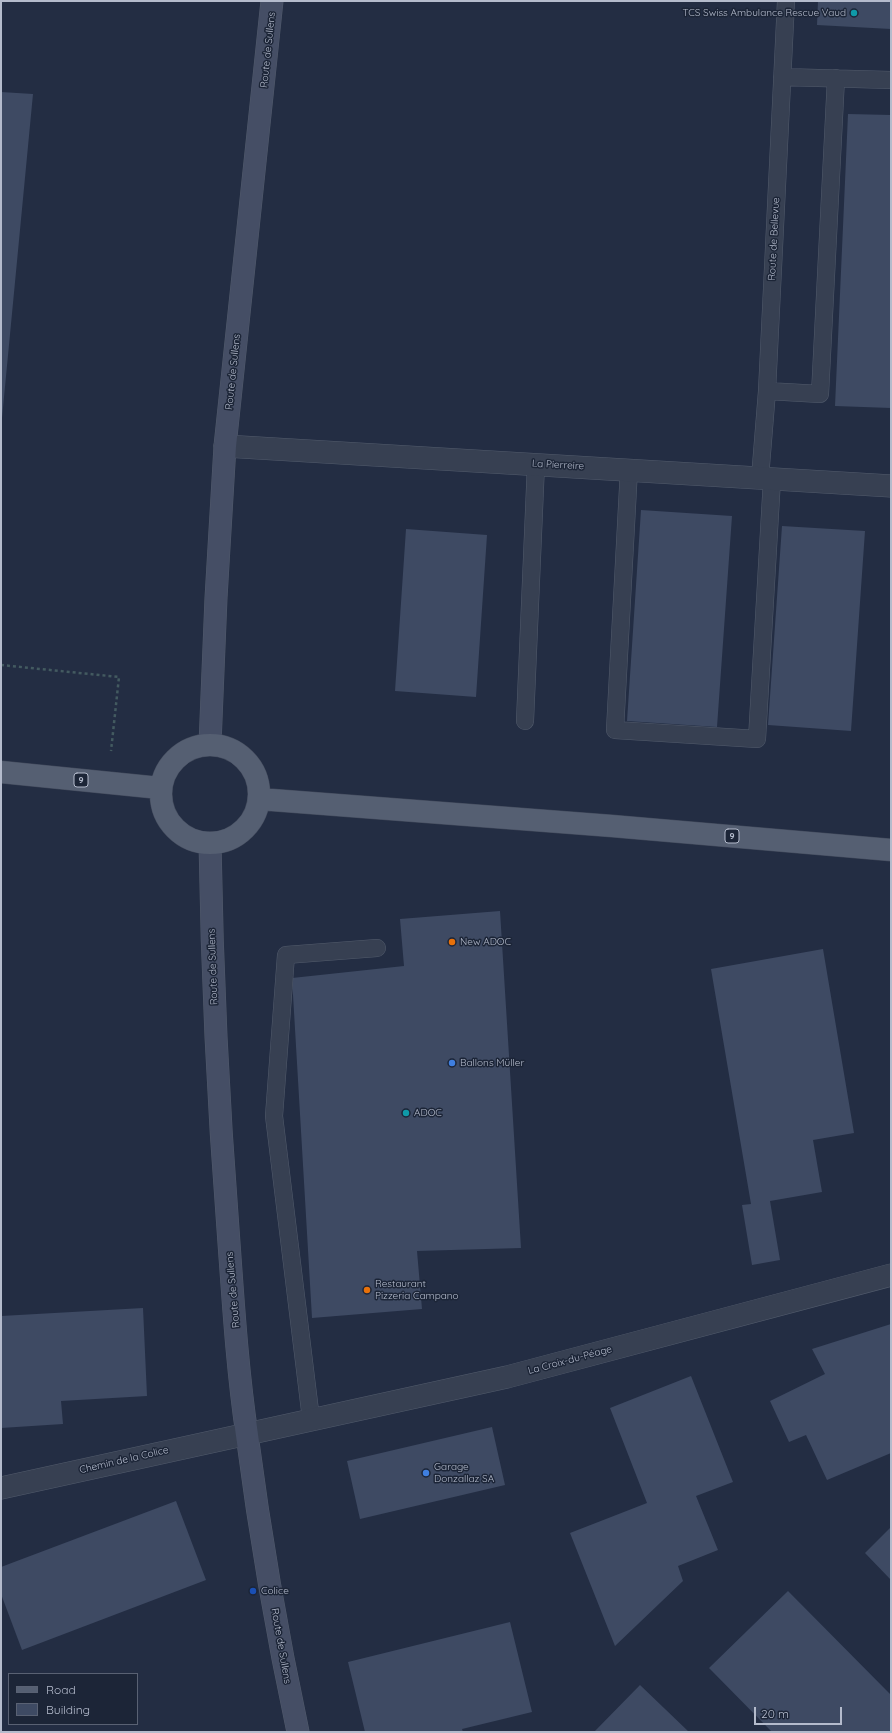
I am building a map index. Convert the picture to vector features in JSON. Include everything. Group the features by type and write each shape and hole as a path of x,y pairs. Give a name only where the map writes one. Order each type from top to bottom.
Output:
{"main road":[{"name":"Route de Sullens","path":"210,744 216,598 225,446 272,1"},
{"path":"210,744 224,746 236,751 247,760 259,785 259,799 256,812 248,825 238,835 224,841 210,843 193,840 178,833 167,820 165,815 161,804 160,788 165,770 177,756 192,747 210,744"},
{"name":"9","path":"1,772 160,788"},
{"name":"9","path":"259,799 612,826 891,850"},
{"name":"Route de Sullens","path":"210,843 211,918 219,1120 233,1304 246,1434 271,1588 298,1732"}],"street":[{"name":"La Pierreire","path":"225,446 629,469 891,486"},
{"name":"La Croix-du-Péage","path":"246,1434 507,1377 891,1275"},
{"name":"Chemin de la Colice","path":"1,1488 246,1434"}],"lane":[{"name":"Route de Bellevue","path":"629,469 615,730 757,739 766,478 766,391 786,1"},
{"path":"782,76 891,80"},
{"path":"766,391 820,394 836,78"},
{"path":"525,721 536,464"},
{"path":"311,1420 274,1116 286,955 377,948"}],"path":[{"path":"1,665 119,677 111,751"}],"building":[{"name":"TCS Swiss Ambulance Rescue Vaud","path":"818,1 891,1 891,29 817,25"},
{"path":"1,92 33,94 2,418 1,418"},
{"path":"848,114 891,115 891,408 835,406"},
{"path":"641,510 732,516 717,727 627,721"},
{"path":"782,526 865,531 851,731 768,725"},
{"path":"406,529 487,535 476,697 395,691"},
{"name":"ADOC","path":"500,911 521,1248 417,1251 422,1309 312,1318 292,978 404,966 400,919"},
{"path":"823,949 854,1133 813,1140 822,1192 770,1201 780,1260 752,1265 742,1205 751,1204 711,969"},
{"path":"143,1308 147,1396 61,1401 63,1424 1,1428 1,1316"},
{"path":"891,1324 891,1453 827,1480 806,1435 789,1442 770,1401 825,1374 812,1349"},
{"path":"691,1376 733,1482 696,1496 718,1550 678,1566 683,1581 615,1646 570,1533 647,1503 610,1408"},
{"name":"Garage Donzallaz SA","path":"492,1427 505,1485 360,1519 347,1461"},
{"path":"176,1501 206,1580 22,1650 1,1594 1,1567"},
{"path":"891,1527 891,1580 865,1553"},
{"path":"788,1591 891,1695 891,1732 772,1732 709,1668"},
{"path":"510,1622 532,1712 462,1729 463,1732 365,1732 348,1662"},
{"path":"640,1685 689,1732 594,1732"}],"place":[{"name":"TCS Swiss Ambulance Rescue Vaud","path":"854,13"},
{"name":"New ADOC","path":"452,942"},
{"name":"Ballons Müller","path":"452,1063"},
{"name":"ADOC","path":"406,1113"},
{"name":"Restaurant Pizzeria Campano","path":"367,1290"},
{"name":"Garage Donzallaz SA","path":"426,1473"},
{"name":"Colice","path":"253,1591"}]}
